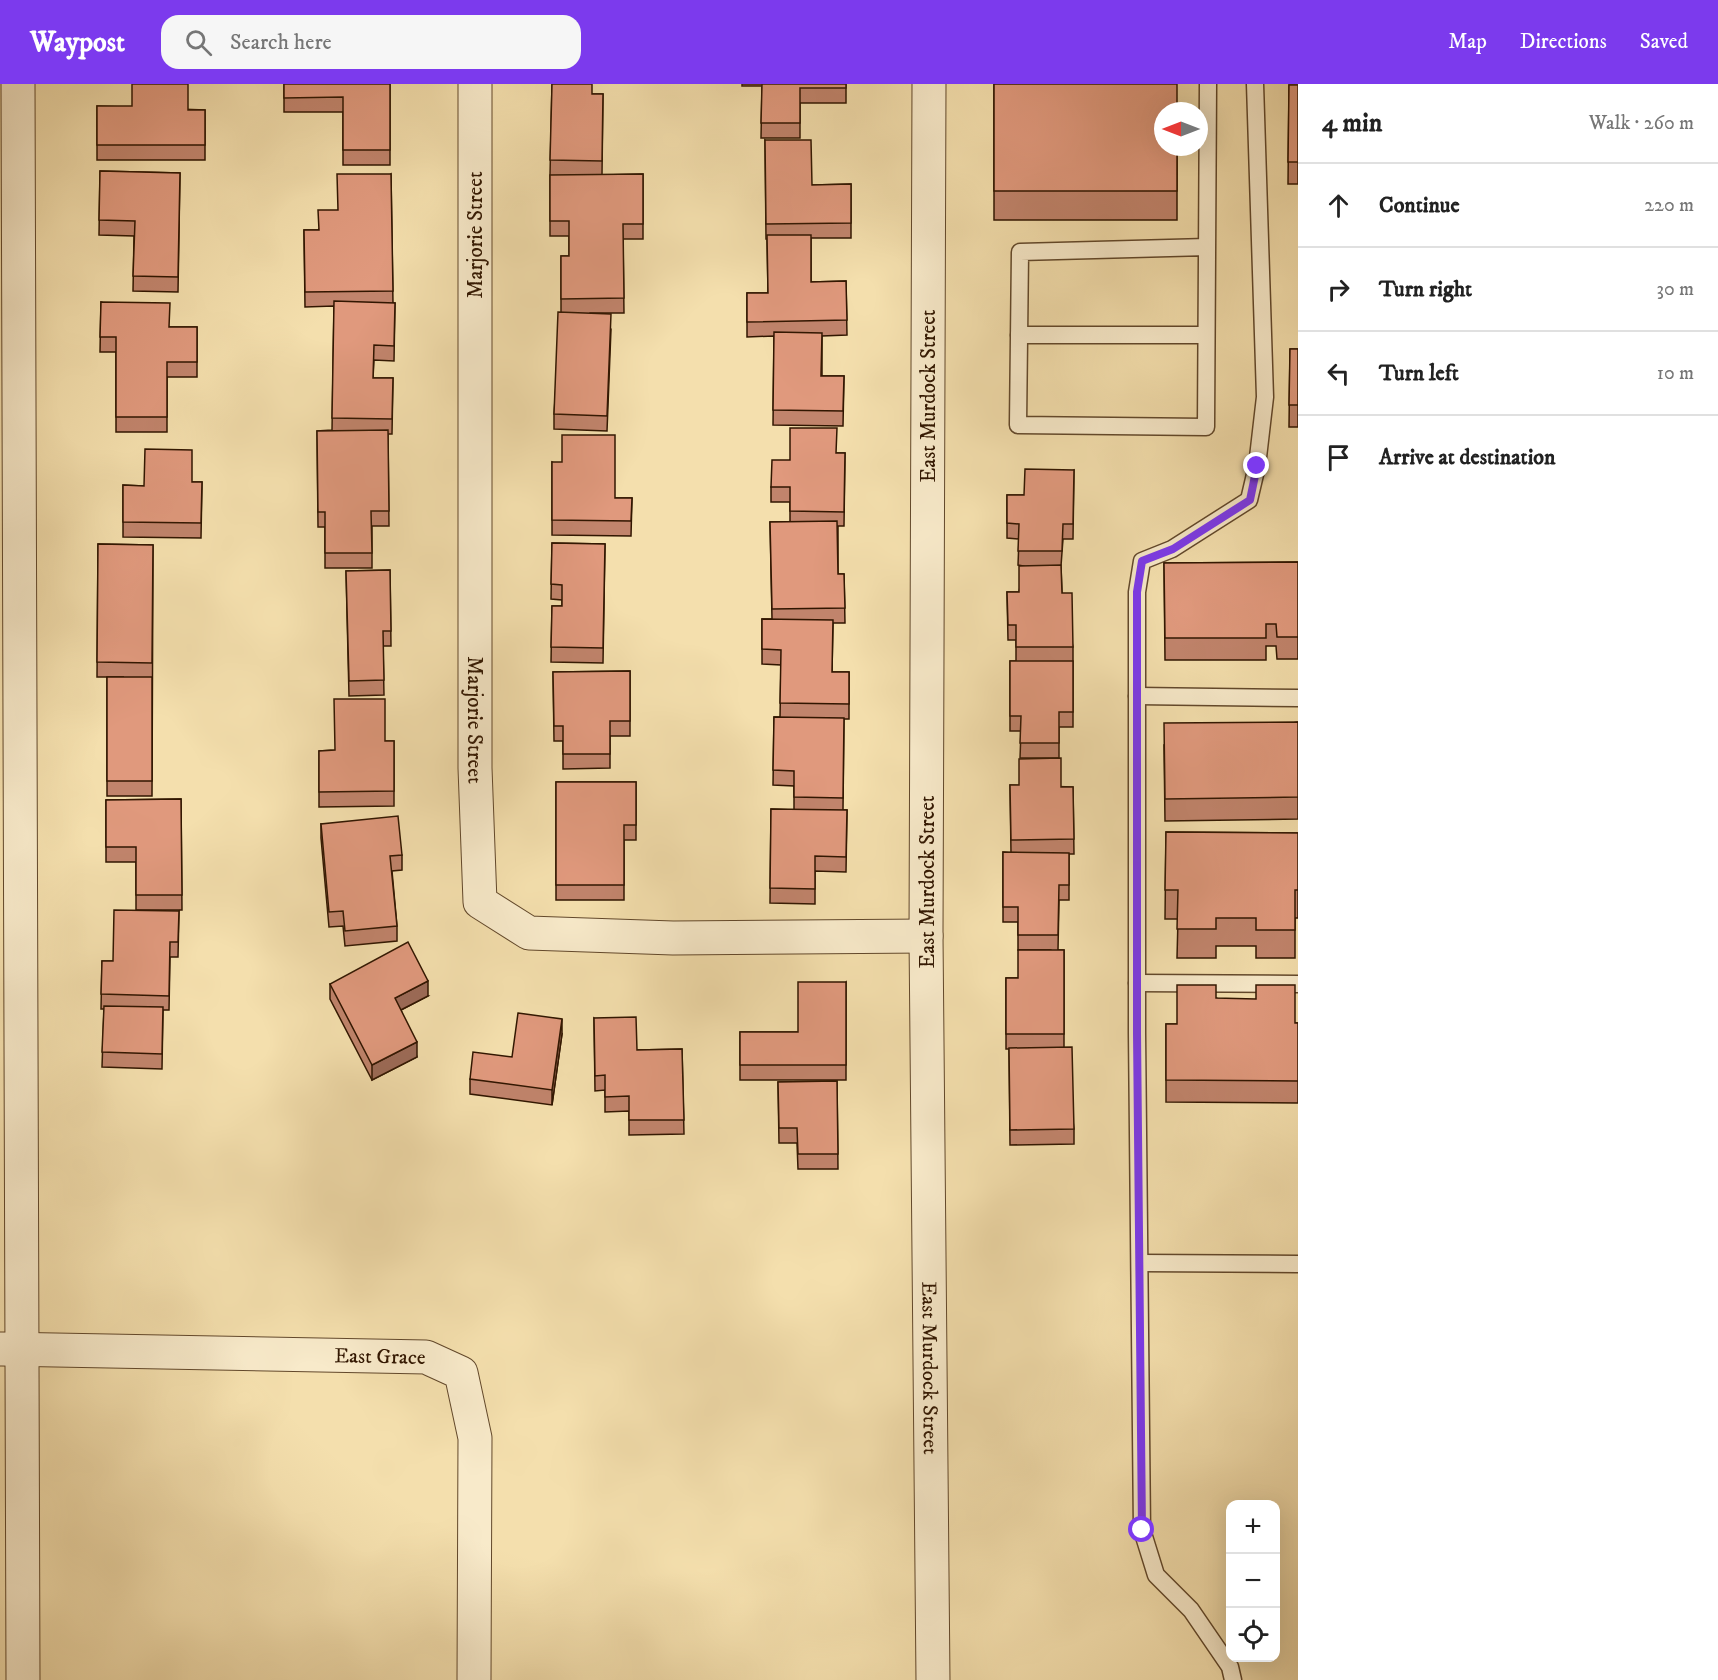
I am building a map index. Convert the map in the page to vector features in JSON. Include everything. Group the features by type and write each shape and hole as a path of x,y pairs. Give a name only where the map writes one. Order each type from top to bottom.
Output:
{"street":[{"path":"18,84 11,1349 23,1680"},
{"name":"Marjorie Street","path":"475,84 475,768 480,902 529,933 673,938 926,936"},
{"name":"East Murdock Street","path":"929,84 926,936 933,1680"},
{"name":"East Grace","path":"11,1349 426,1357 461,1373 475,1438 474,1680"}],"lane":[{"path":"1207,247 1020,252 1018,425 1206,427 1208,84"},
{"path":"1233,1680 1230,1667 1191,1610 1156,1575 1142,1530 1137,983 1137,592 1142,561 1173,549 1250,500 1257,466 1265,397 1255,84"},
{"path":"1019,334 1206,335"},
{"path":"1137,696 1298,698"},
{"path":"1137,983 1298,984"},
{"path":"1140,1263 1298,1264"}],"building":[{"path":"132,84 188,84 188,110 205,110 205,145 97,145 97,106 132,106"},
{"path":"284,84 390,84 390,150 343,150 343,97 284,98"},
{"path":"552,84 592,84 592,94 603,94 602,161 550,160"},
{"path":"762,84 846,84 846,88 800,88 800,123 761,123"},
{"path":"994,84 1177,84 1177,102 1154,102 1154,156 1177,156 1177,191 994,191"},
{"path":"1289,85 1298,85 1298,162 1288,162"},
{"path":"765,140 811,140 812,185 851,184 851,223 766,224"},
{"path":"100,171 180,173 178,277 133,276 135,221 99,220"},
{"path":"337,174 391,174 393,291 305,292 304,230 319,230 318,210 338,210"},
{"path":"643,174 643,224 623,224 624,298 561,299 561,256 569,256 569,221 550,221 550,175"},
{"path":"767,235 811,235 811,282 846,281 847,320 747,322 747,293 768,293"},
{"path":"334,301 395,303 394,346 374,345 373,378 393,378 392,419 332,418"},
{"path":"101,302 170,303 169,327 197,327 197,362 167,362 167,417 116,417 116,337 100,337"},
{"path":"558,312 611,314 607,416 554,414"},
{"path":"774,332 822,333 821,376 844,376 843,411 773,410"},
{"path":"1290,349 1298,349 1298,405 1289,405"},
{"path":"790,428 837,428 836,453 845,453 844,512 790,511 790,487 771,487 772,460 790,460"},
{"path":"388,430 389,511 371,511 372,553 325,553 325,512 318,512 317,431"},
{"path":"562,435 615,435 615,498 632,498 631,521 552,520 552,462 562,462"},
{"path":"145,449 192,450 192,482 202,482 201,523 123,522 123,485 144,486"},
{"path":"1025,469 1074,470 1073,524 1063,524 1062,551 1018,551 1019,524 1007,523 1007,495 1024,495"},
{"path":"837,521 838,574 844,574 845,608 772,609 770,522"},
{"path":"552,543 605,544 603,648 551,647 552,606 562,606 562,585 551,584"},
{"path":"98,544 153,545 152,663 97,662"},
{"path":"1298,562 1298,637 1277,637 1276,624 1266,624 1266,638 1165,638 1164,563"},
{"path":"1061,565 1062,593 1072,593 1073,647 1016,647 1016,625 1008,625 1007,592 1019,592 1019,566"},
{"path":"390,570 391,631 383,631 384,680 349,681 346,571"},
{"path":"762,619 833,620 832,672 849,672 849,704 780,703 781,650 762,649"},
{"path":"1010,661 1073,661 1073,712 1059,712 1059,743 1020,743 1021,716 1010,716"},
{"path":"630,671 630,721 610,721 610,754 563,754 563,726 554,726 553,672"},
{"path":"107,677 152,677 152,781 107,781"},
{"path":"334,699 385,699 385,741 394,741 394,791 319,792 319,751 335,750"},
{"path":"774,717 844,718 843,798 794,797 794,771 773,770"},
{"path":"1298,722 1298,797 1165,799 1164,723"},
{"path":"1061,758 1061,787 1073,787 1074,839 1011,840 1010,785 1019,785 1019,759"},
{"path":"556,782 636,782 636,825 624,825 624,885 556,885"},
{"path":"181,799 182,895 136,895 136,847 106,847 106,800"},
{"path":"771,809 847,810 846,857 815,856 815,889 770,888"},
{"path":"398,816 402,855 390,856 397,926 345,931 343,911 329,912 321,824"},
{"path":"1166,832 1298,833 1295,930 1256,930 1256,918 1216,918 1216,929 1177,929 1178,890 1165,890"},
{"path":"1003,852 1069,853 1069,885 1059,885 1058,935 1018,935 1018,907 1003,907"},
{"path":"114,910 179,911 178,942 170,942 169,996 101,994 102,961 113,961"},
{"path":"408,942 428,981 395,998 417,1042 372,1065 330,984"},
{"path":"1018,950 1064,950 1064,1034 1006,1034 1006,978 1018,978"},
{"path":"798,982 846,982 846,1065 740,1065 740,1032 798,1032"},
{"path":"1177,985 1216,985 1216,998 1256,999 1256,985 1295,985 1295,1023 1298,1023 1298,1081 1166,1080 1166,1024 1177,1024"},
{"path":"104,1006 163,1007 162,1054 102,1052"},
{"path":"518,1013 562,1019 552,1090 470,1079 473,1052 512,1057"},
{"path":"636,1017 637,1050 682,1049 684,1120 629,1120 629,1096 605,1097 605,1075 595,1076 594,1018"},
{"path":"1072,1047 1074,1129 1010,1130 1009,1048"},
{"path":"837,1081 838,1154 798,1154 797,1128 779,1128 778,1082"}],"route":[{"path":"1142,1530 1137,1033 1137,592 1142,561 1173,549 1250,500 1257,466"}]}
